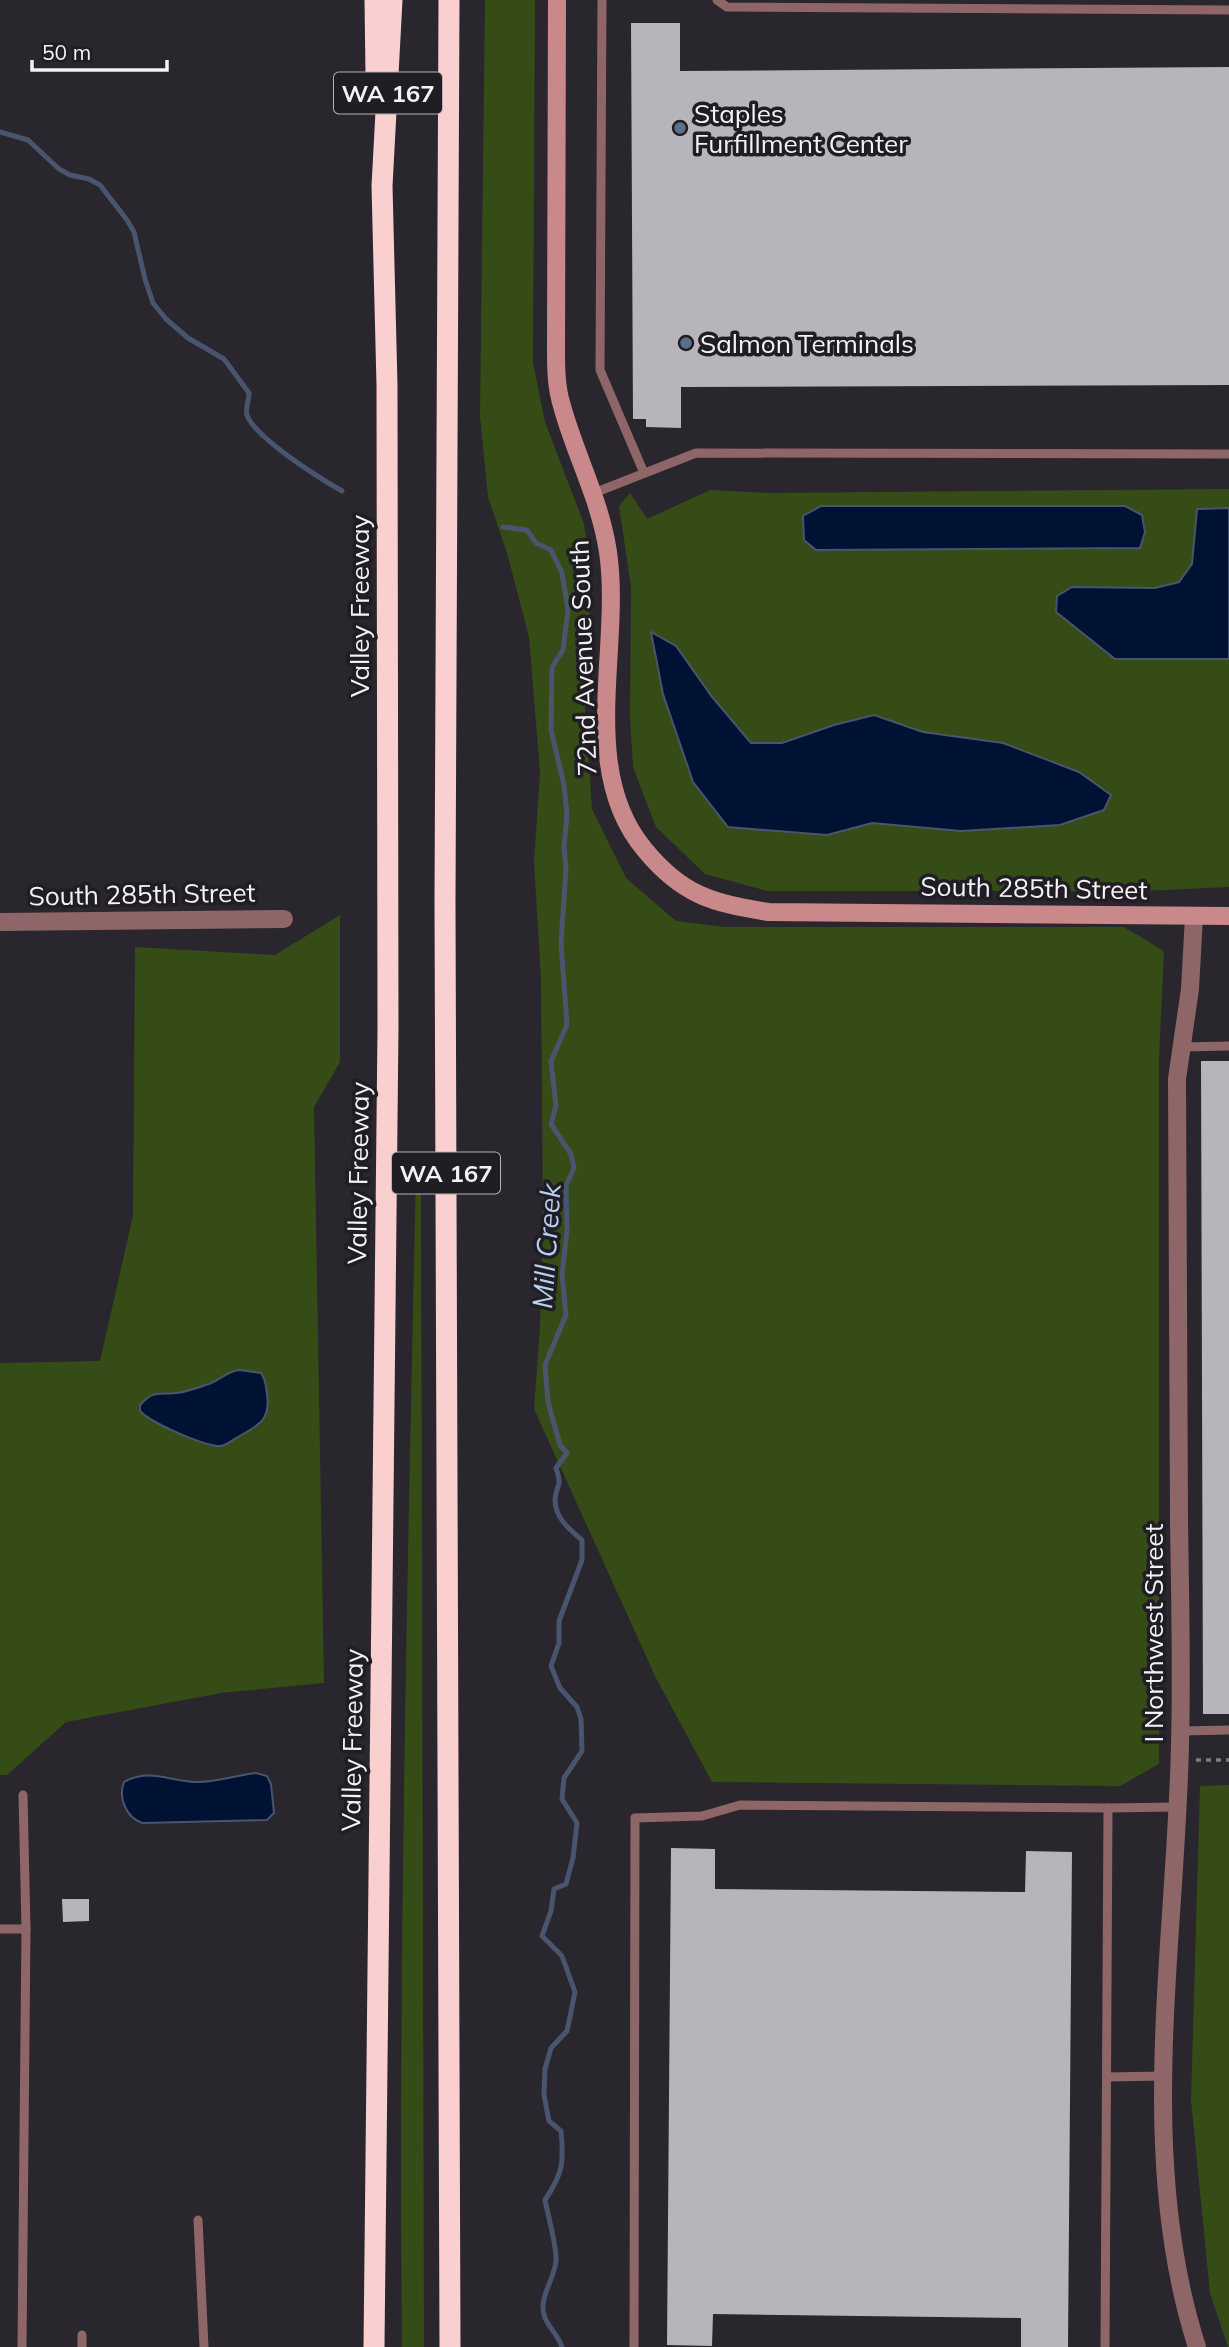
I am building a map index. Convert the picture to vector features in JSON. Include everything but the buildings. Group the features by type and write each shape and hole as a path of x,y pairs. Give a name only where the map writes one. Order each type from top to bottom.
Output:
{"highway":[{"path":"375,0 382,186"},
{"name":"Valley Freeway","path":"374,2347 388,1028 387,385 382,186 392,0"},
{"name":"WA 167","path":"449,0 445,916 450,2347"}],"street":[{"name":"72nd Avenue South","path":"557,0 558,387 567,423 603,520 610,597 607,742 613,783 621,811 633,837 676,882 702,897 768,912 838,911"},
{"name":"South 285th Street","path":"838,911 1229,916"},
{"name":"I Northwest Street","path":"1194,916 1190,989 1177,1079 1181,1731 1164,2076 1164,2142 1177,2271 1185,2311 1197,2347"},
{"name":"South 285th Street","path":"0,922 284,919"}],"lane":[{"path":"602,0 600,370 644,473"},
{"path":"717,0 727,7 1229,10"},
{"path":"594,493 696,453 1229,454"},
{"path":"1182,1047 1229,1046"},
{"path":"1181,1731 1229,1730"},
{"path":"22,2347 26,1929 23,1795"},
{"path":"634,2347 635,1818 702,1816 740,1804 1177,1807"},
{"path":"1105,2347 1108,1808"},
{"path":"0,1929 26,1929"},
{"path":"1107,2077 1164,2076"},
{"path":"198,2220 204,2347"},
{"path":"82,2335 82,2347"}],"path":[{"path":"1180,1760 1229,1759"}],"green space":[{"path":"485,0 535,0 533,363 545,422 584,524 591,576 585,707 592,809 626,878 676,921 725,927 1124,927 1164,951 1159,1060 1159,1764 1120,1786 712,1782 656,1678 534,1409 543,1225 541,979 534,862 540,772 529,637 507,553 488,497 480,416"},
{"path":"1229,489 1229,508 1197,509 1192,564 1179,582 1155,588 1115,659 1229,659 1229,887 1143,891 768,891 705,874 656,827 633,767 630,717 631,587 619,506 630,493 647,519 710,490 769,493","holes":["651,633 676,646 712,697 751,743 782,743 834,725 875,715 923,732 1003,743 1079,771 961,831 872,823 827,835 728,827 693,782 663,694"]},
{"path":"340,915 340,1062 314,1107 324,1683 221,1693 66,1722 7,1775 0,1775 0,1363 100,1361 133,1216 135,947 275,955"},
{"path":"416,1164 421,1182 424,2347 402,2347 403,1903"},
{"path":"1229,1785 1228,2347 1210,2293 1191,2100 1200,1786"}],"water":[{"path":"821,506 1125,506 1142,515 1145,532 1140,548 816,550 804,540 803,516"},
{"path":"1229,508 1229,659 1115,659 1056,612 1057,596 1072,587 1155,588 1179,582 1192,564 1197,509"},
{"path":"651,632 676,646 712,697 751,743 782,743 874,715 923,732 1003,743 1079,772 1111,795 1104,810 1060,825 961,831 872,823 827,835 728,827 693,782 663,694"},
{"path":"239,1370 261,1373 266,1386 267,1411 261,1422 225,1445 192,1439 155,1422 140,1411 140,1405 153,1395 189,1391"},
{"path":"256,1773 267,1776 271,1784 274,1813 267,1820 142,1823 128,1812 123,1800 124,1782 142,1776 203,1782"}],"waterway":[{"name":"Mill Creek","path":"0,132 28,140 59,169 100,185 134,232 153,303 166,319 188,338 224,359 249,393 247,415 262,435 342,491"},
{"name":"Mill Creek","path":"503,527 527,530 536,543 551,550 562,573 568,609 563,650 552,667 551,730 564,785 567,815 561,943 567,1025 551,1061 556,1106 551,1124 571,1154 574,1168 566,1186 567,1231 562,1274 566,1315 545,1365 548,1402 560,1445 567,1453 556,1468 559,1483 556,1506 564,1523 582,1540 582,1560 559,1621 559,1643 551,1666 560,1688 577,1707 581,1719 582,1751 564,1778 562,1799 577,1823 573,1858 566,1884 554,1889 551,1911 542,1936 562,1956 575,1992 567,2031 551,2048 545,2069 544,2095 549,2121 561,2131 562,2151 559,2175 545,2200 556,2260 543,2311 562,2347"}],"place":[{"name":"Staples Furfillment Center","path":"680,128"},
{"name":"Salmon Terminals","path":"686,343"}]}
